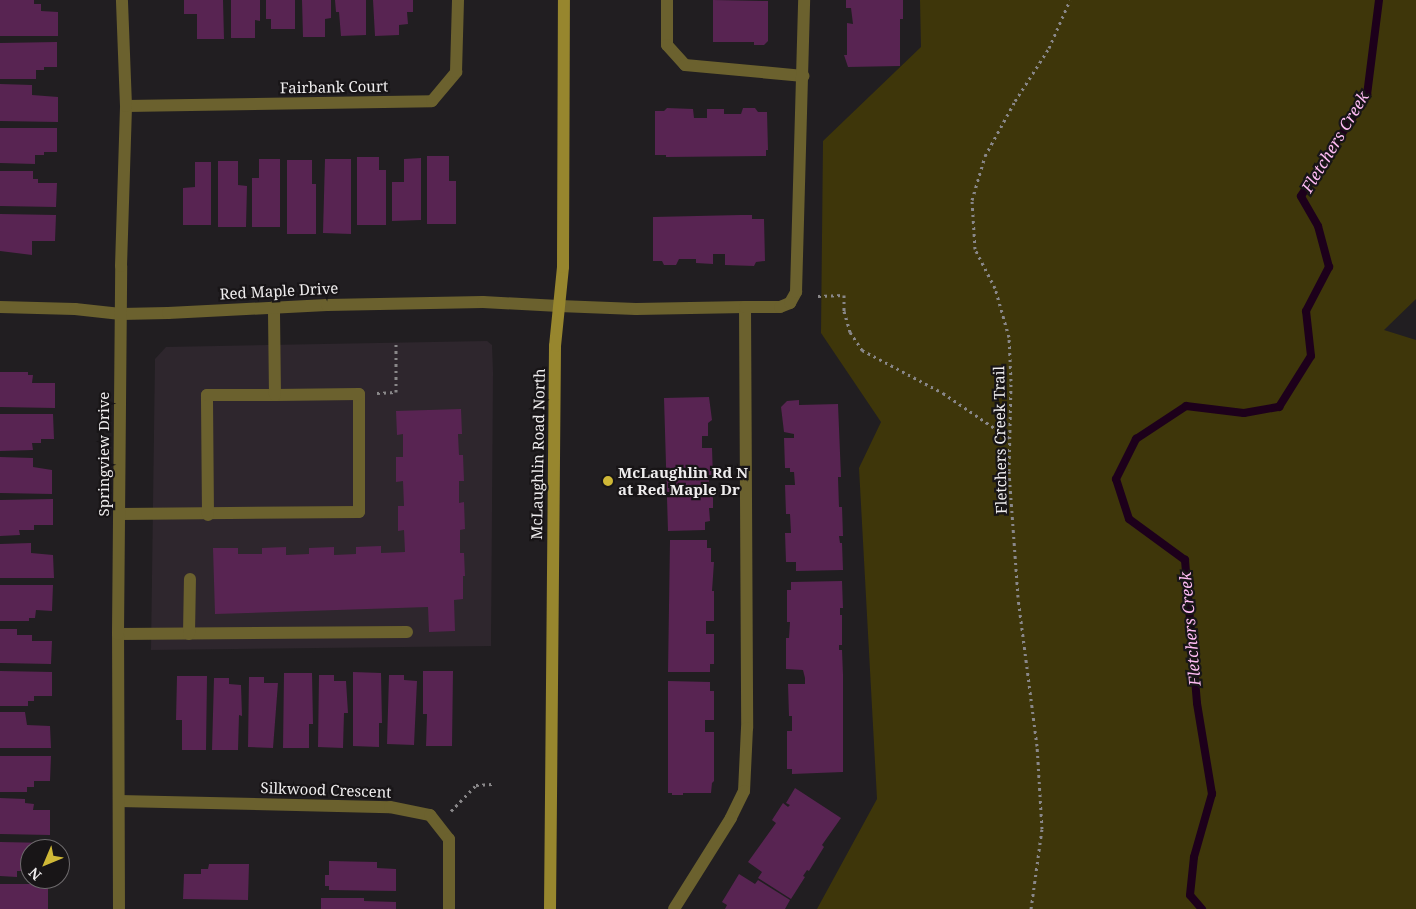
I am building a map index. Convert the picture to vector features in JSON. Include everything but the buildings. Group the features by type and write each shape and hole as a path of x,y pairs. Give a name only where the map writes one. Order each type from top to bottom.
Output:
{"main road":[{"name":"McLaughlin Road North","path":"550,909 555,346 563,267 564,0"}],"street":[{"name":"Springview Drive","path":"119,909 118,634 121,314 126,106 122,0"},
{"name":"Fairbank Court","path":"126,106 432,101 456,72 458,0"},
{"path":"667,0 667,45 685,65 803,76"},
{"name":"Red Maple Drive","path":"0,307 75,309 121,314 168,314 274,307 484,302 636,309 780,306 790,302 796,292 804,0"},
{"path":"274,307 275,395"},
{"path":"674,909 731,818 744,791 747,728 745,307"},
{"path":"120,514 208,514 359,512 359,394 208,395 208,514"},
{"path":"189,634 190,579"},
{"path":"118,634 407,632"},
{"name":"Silkwood Crescent","path":"119,801 390,807 430,815 438,825"},
{"path":"438,825 449,839 449,909"}],"path":[{"name":"Fletchers Creek Trail","path":"1031,909 1042,829 1037,746 1018,597 1009,471 1011,381 1009,337 995,288 975,249 972,200 985,156 1015,101 1049,48 1070,0"},
{"path":"818,296 844,295 844,311 850,332 862,350 943,393 1009,438"},
{"path":"359,394 396,392 396,343"},
{"path":"438,825 476,785 492,784"}],"shaded area":[{"path":"920,0 1416,0 1416,299 1384,330 1416,340 1416,909 817,909 877,799 859,468 881,422 821,333 823,141 921,47"},
{"path":"487,341 492,345 493,372 491,646 151,650 155,359 166,347"}],"waterway":[{"name":"Fletchers Creek","path":"1202,909 1190,895 1194,857 1212,794 1197,703 1185,560 1129,519 1116,479 1136,439 1186,406 1244,413 1279,407 1311,356 1306,311 1329,267 1318,226 1301,196 1367,95 1379,0"}],"place":[{"name":"McLaughlin Rd N at Red Maple Dr","path":"608,481"}]}
